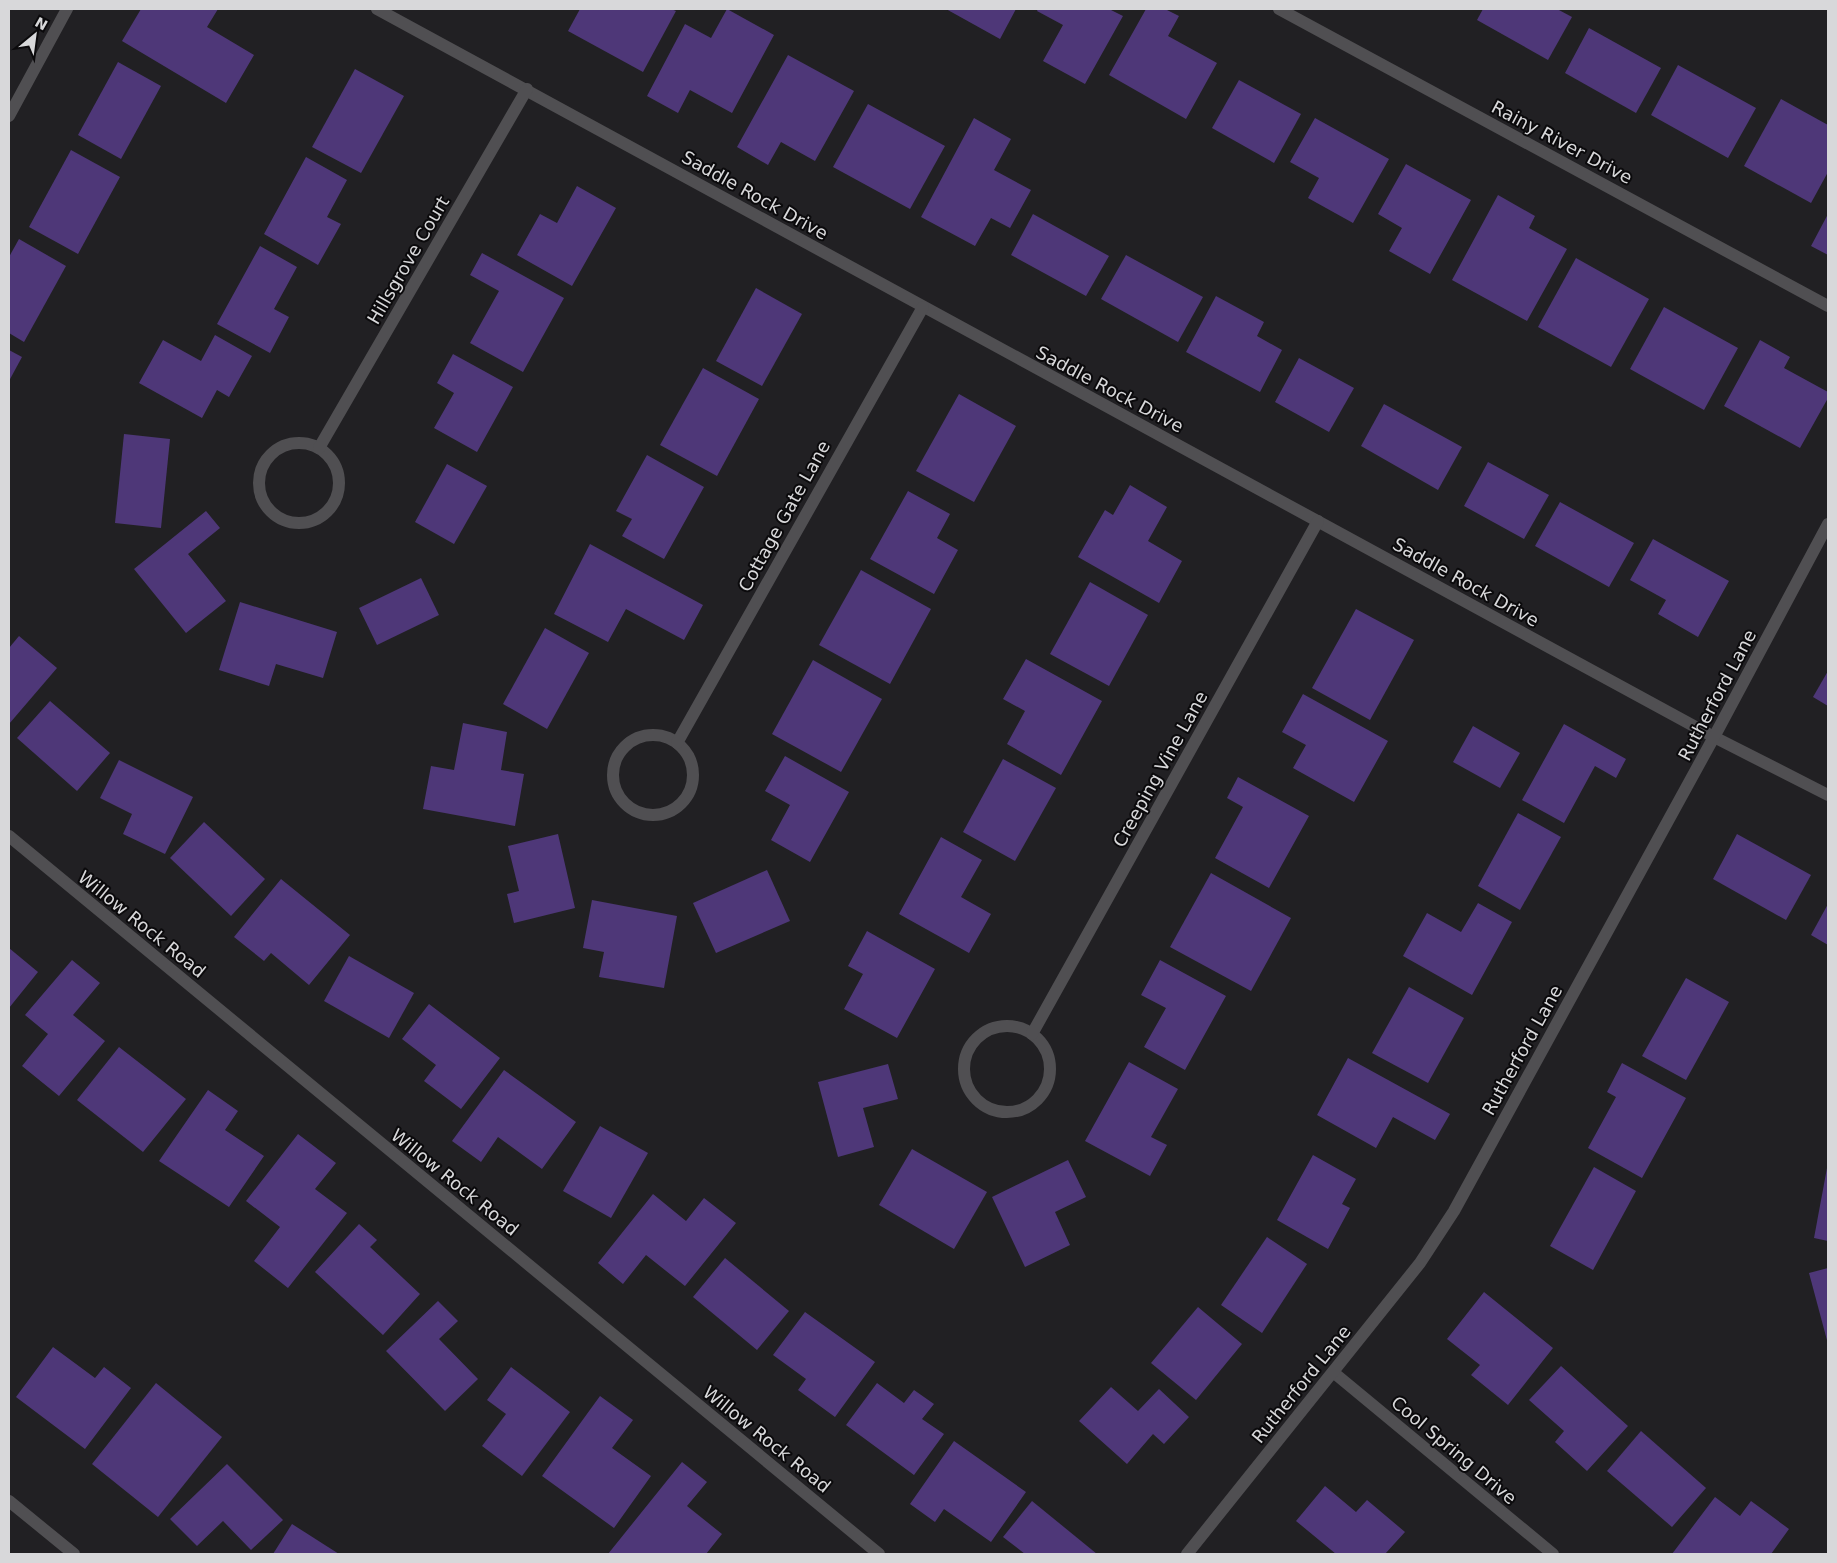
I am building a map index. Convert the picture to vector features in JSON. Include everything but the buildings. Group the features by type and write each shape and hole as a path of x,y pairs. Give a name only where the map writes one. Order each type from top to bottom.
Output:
{"street":[{"path":"9,116 67,9"},
{"name":"Saddle Rock Drive","path":"377,9 1714,737 1828,795"},
{"name":"Rainy River Drive","path":"1279,9 1828,306"},
{"name":"Hillsgrove Court","path":"320,448 527,89"},
{"name":"Cottage Gate Lane","path":"676,742 922,307"},
{"path":"293,442 307,443 320,448 330,456 337,467 340,480 339,493 334,505 314,521 288,522 266,507 260,494 259,481 262,467 269,456 280,447 293,442"},
{"name":"Creeping Vine Lane","path":"1032,1034 1318,521"},
{"name":"Rutherford Lane","path":"1187,1554 1420,1264 1454,1211 1714,737 1828,524"},
{"path":"652,734 676,742 686,752 692,765 693,778 689,792 682,803 671,811 658,815 644,814 632,809 622,800 615,789 613,777 614,764 619,752 628,743 652,734"},
{"name":"Willow Rock Road","path":"9,836 879,1554"},
{"path":"1006,1025 1019,1027 1032,1034 1042,1044 1049,1057 1050,1072 1047,1086 1038,1098 1027,1107 1013,1111 998,1110 984,1105 973,1095 965,1077 965,1056 972,1044 980,1034 1006,1025"},
{"name":"Cool Spring Drive","path":"1333,1372 1553,1554"},
{"path":"9,1501 74,1554"}]}
